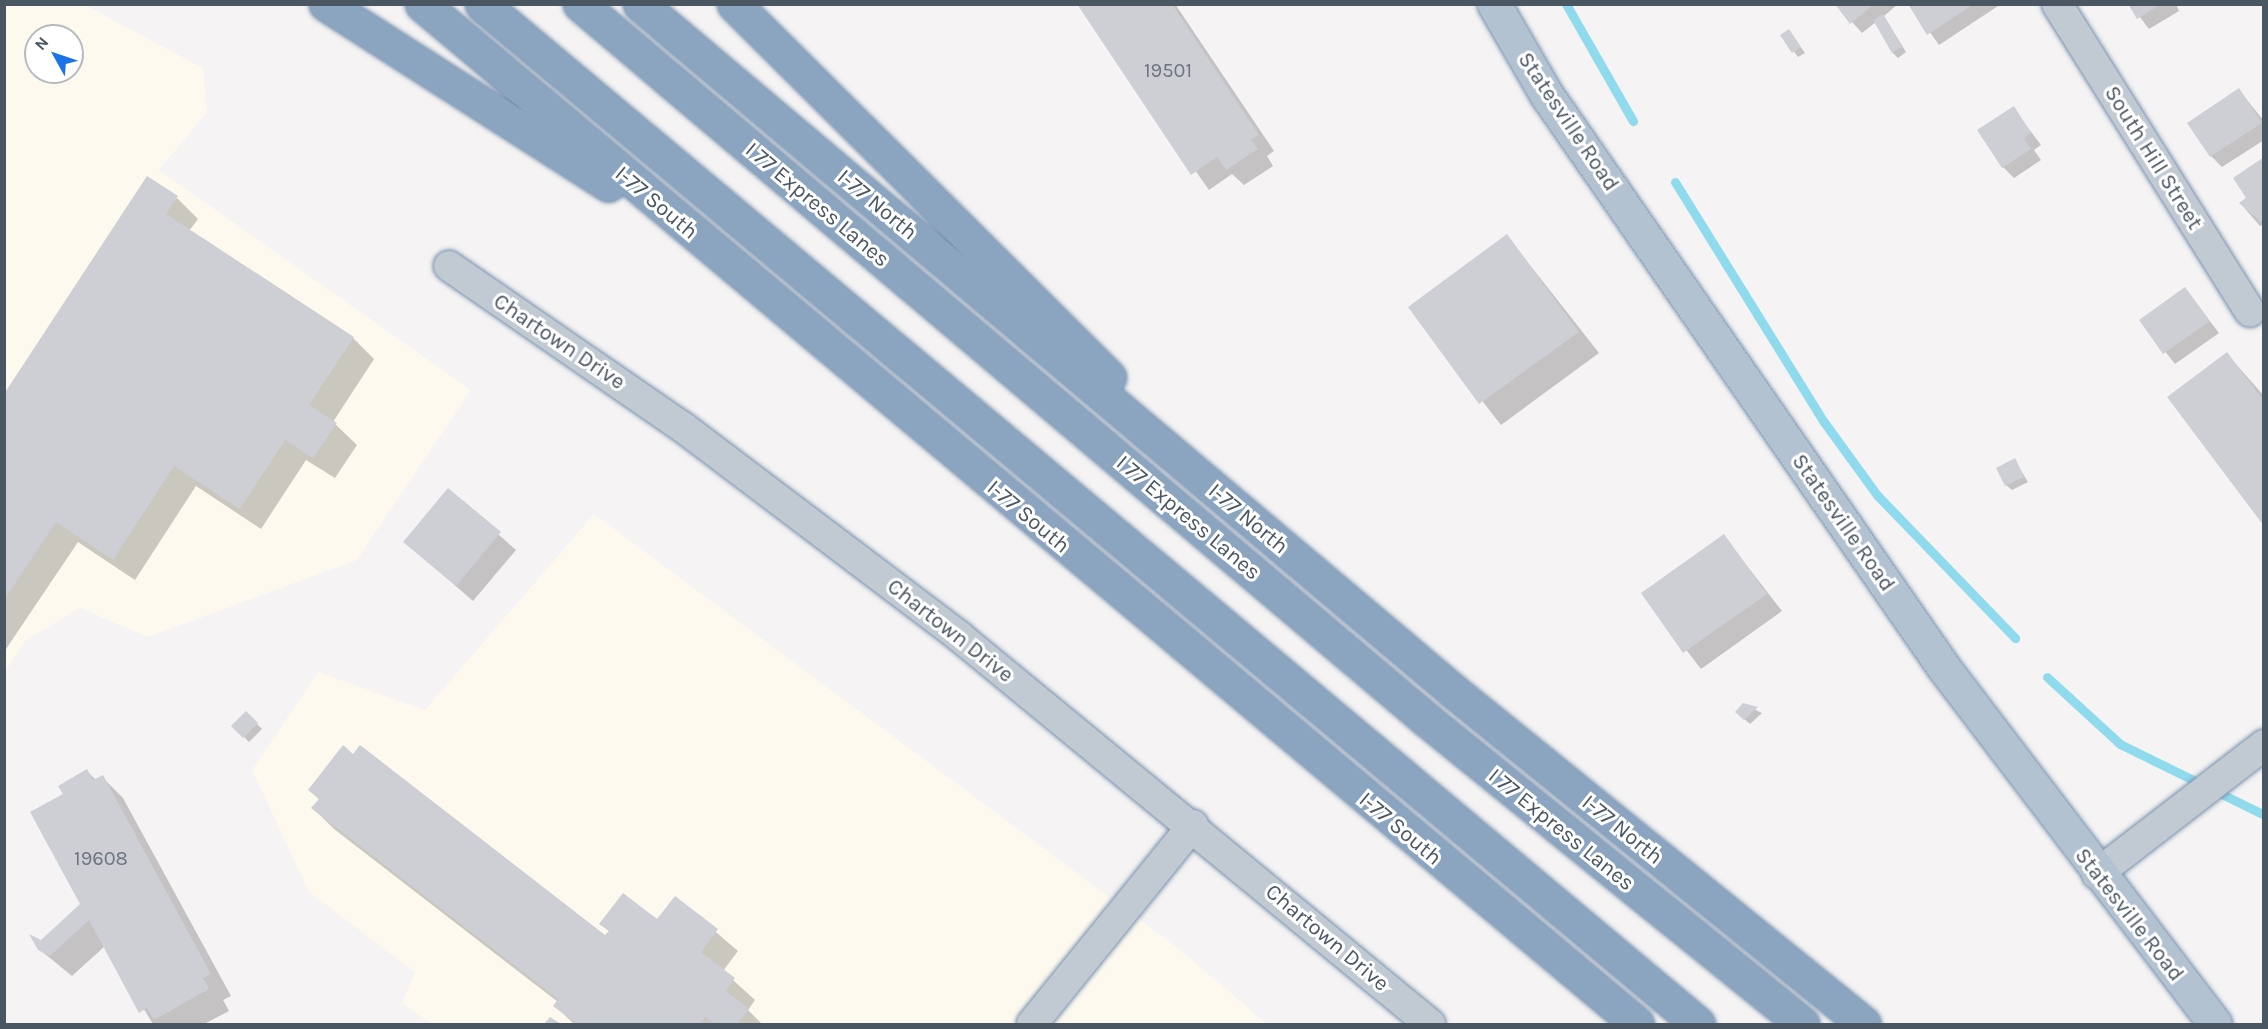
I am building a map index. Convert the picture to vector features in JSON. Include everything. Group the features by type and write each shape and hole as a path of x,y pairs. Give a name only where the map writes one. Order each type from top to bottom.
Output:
{"highway":[{"path":"326,4 723,259"},
{"name":"I-77 South","path":"422,4 1637,1024"},
{"path":"482,4 1698,1024"},
{"name":"I 77 Express Lanes","path":"580,4 1427,720 1802,1024"},
{"name":"I-77 North","path":"640,4 1242,514 1864,1024"},
{"path":"734,4 998,262 1242,514"}],"main road":[{"name":"Statesville Road","path":"1494,4 1546,94 1854,540 2097,874 2215,1024"}],"street":[{"name":"South Hill Street","path":"2057,4 2250,312"},
{"name":"Chartown Drive","path":"449,266 693,435 960,637 1193,825 1430,1024"},
{"path":"2097,874 2264,745"},
{"path":"1032,1024 1193,825"}],"shaded area":[{"path":"5,5 85,5 203,68 207,112 159,170 471,390 357,560 148,637 80,608 25,641 5,672"},
{"path":"594,514 1178,948 1267,1024 431,1024 402,1003 415,972 309,892 252,770 318,672 425,710"}],"building":[{"path":"1077,4 1172,4 1259,135 1251,140 1258,149 1226,170 1217,157 1191,175"},
{"path":"1835,4 1874,4 1850,24"},
{"path":"1908,4 1974,4 1927,35"},
{"path":"2128,4 2161,4 2137,19"},
{"path":"1883,14 1902,47 1892,53 1873,20"},
{"path":"1789,29 1801,47 1792,53 1780,35"},
{"path":"2239,88 2262,123 2210,157 2187,123"},
{"path":"2014,106 2031,133 2024,138 2031,149 2002,168 1977,130"},
{"path":"2264,157 2264,220 2261,222 2239,203 2246,198 2233,178"},
{"path":"147,176 178,196 166,214 354,337 309,405 337,423 313,458 285,440 240,509 174,466 113,560 56,522 4,600 4,394"},
{"path":"1507,234 1579,332 1479,404 1408,307"},
{"path":"2185,287 2210,321 2163,354 2139,320"},
{"path":"2227,352 2264,401 2264,526 2167,397"},
{"path":"2015,458 2024,477 2005,486 1996,468"},
{"path":"448,488 501,532 456,586 403,542"},
{"path":"1724,534 1767,594 1683,653 1641,593"},
{"path":"1743,703 1758,707 1744,720 1735,712"},
{"path":"246,711 258,723 243,738 231,726"},
{"path":"343,745 353,754 360,745 605,935 609,931 599,924 623,893 657,919 675,896 718,929 701,952 735,978 726,991 749,1009 737,1024 715,1024 705,1017 700,1024 577,1024 553,1006 558,999 311,808 319,799 308,790"},
{"path":"87,769 93,780 103,775 211,974 203,978 209,989 154,1020 147,1008 139,1013 89,920 50,956 38,950 29,934 41,940 80,904 30,812 63,794 58,786"},
{"path":"550,1017 561,1024 544,1024"}],"waterway":[{"path":"1566,4 1633,121"},
{"path":"1675,182 1824,422 1877,495 2015,638"},
{"path":"2047,677 2120,744 2264,815"}]}
